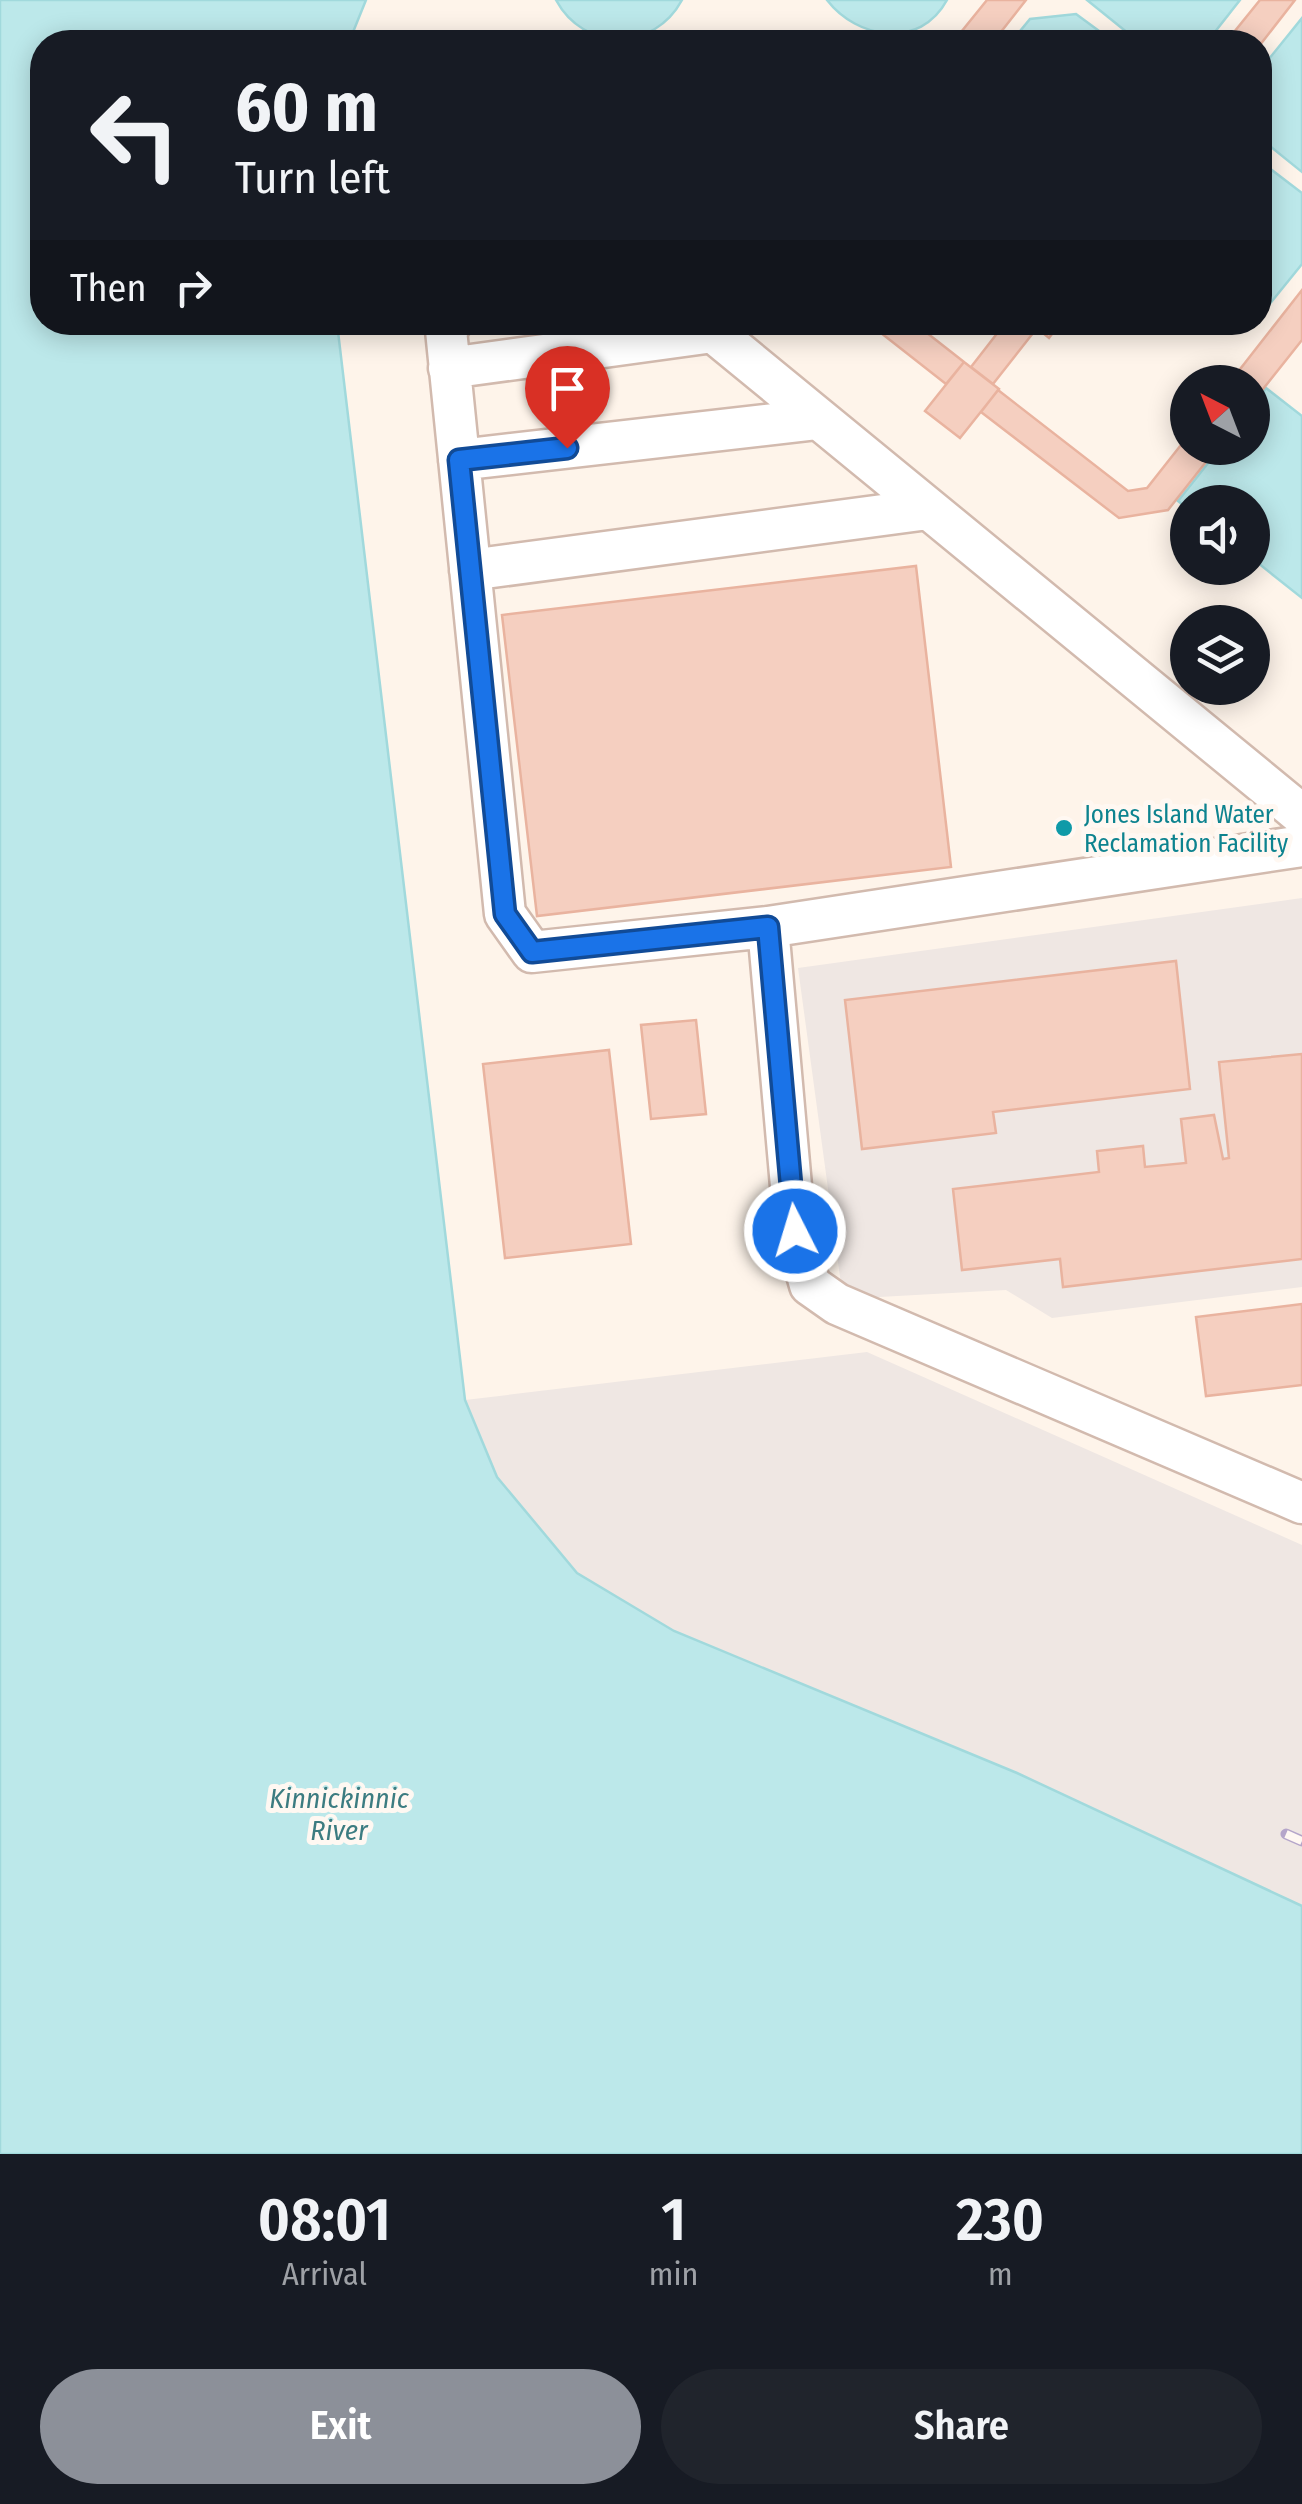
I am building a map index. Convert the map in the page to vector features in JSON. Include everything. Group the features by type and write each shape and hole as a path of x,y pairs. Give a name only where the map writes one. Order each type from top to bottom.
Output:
{"lane":[{"path":"447,335 505,914 532,952 768,927 1302,846"},
{"path":"450,368 662,335"},
{"path":"716,335 1302,815"},
{"path":"459,460 818,419"},
{"path":"470,570 928,509"},
{"path":"768,927 795,1231 810,1285 837,1304 1302,1504"}],"shaded area":[{"path":"1302,898 1302,1287 1052,1318 1006,1290 843,1299 798,968"},
{"path":"867,1352 1302,1545 1302,1906 1017,1773 674,1631 577,1573 497,1477 465,1400"}],"water":[{"name":"Kinnickinnic River","path":"0,0 366,0 354,30 30,30 30,335 338,335 465,1400 497,1477 577,1573 674,1631 1017,1773 1302,1906 1302,2154 0,2154"},
{"path":"556,0 682,0 670,17 652,30 586,30 568,17"},
{"path":"827,0 947,0 935,16 911,30 871,30 840,13"},
{"path":"1087,0 1240,0 1216,30 1124,30"},
{"path":"1076,14 1098,30 1021,30 1030,19"},
{"path":"1302,18 1302,172 1272,148 1272,55"},
{"path":"1272,170 1302,193 1302,264 1272,301"},
{"path":"1270,391 1302,416 1302,598 1270,573 1270,485 1191,485 1207,465 1270,465"}],"building":[{"path":"987,0 1026,0 1002,30 963,30"},
{"path":"1260,0 1295,0 1272,30 1236,30"},
{"path":"1302,290 1302,340 1270,380 1270,365 1243,365 1267,335 1272,335 1272,328"},
{"path":"884,335 930,335 964,362 946,384"},
{"path":"996,335 1032,335 993,384 971,367"},
{"path":"964,362 999,389 960,438 925,411"},
{"path":"998,390 1128,491 1147,488 1170,459 1170,465 1204,465 1188,485 1170,485 1168,510 1119,518 981,412"},
{"path":"916,566 951,867 537,916 502,615"},
{"path":"1176,961 1190,1089 993,1112 996,1133 862,1149 845,1000"},
{"path":"696,1020 706,1114 651,1119 641,1025"},
{"path":"609,1050 631,1244 505,1258 483,1064"},
{"path":"1302,1054 1302,1259 1063,1287 1060,1259 962,1270 953,1189 1099,1172 1097,1151 1143,1146 1145,1167 1186,1163 1181,1119 1214,1115 1223,1159 1229,1158 1219,1062"},
{"path":"1302,1304 1302,1385 1206,1396 1196,1317"}],"railway":[{"path":"1286,1834 1302,1841"}],"place":[{"name":"Jones Island Water Reclamation Facility","path":"1064,828"}],"route":[{"path":"567,448 459,460 505,914 532,952 768,927 795,1231"}]}
